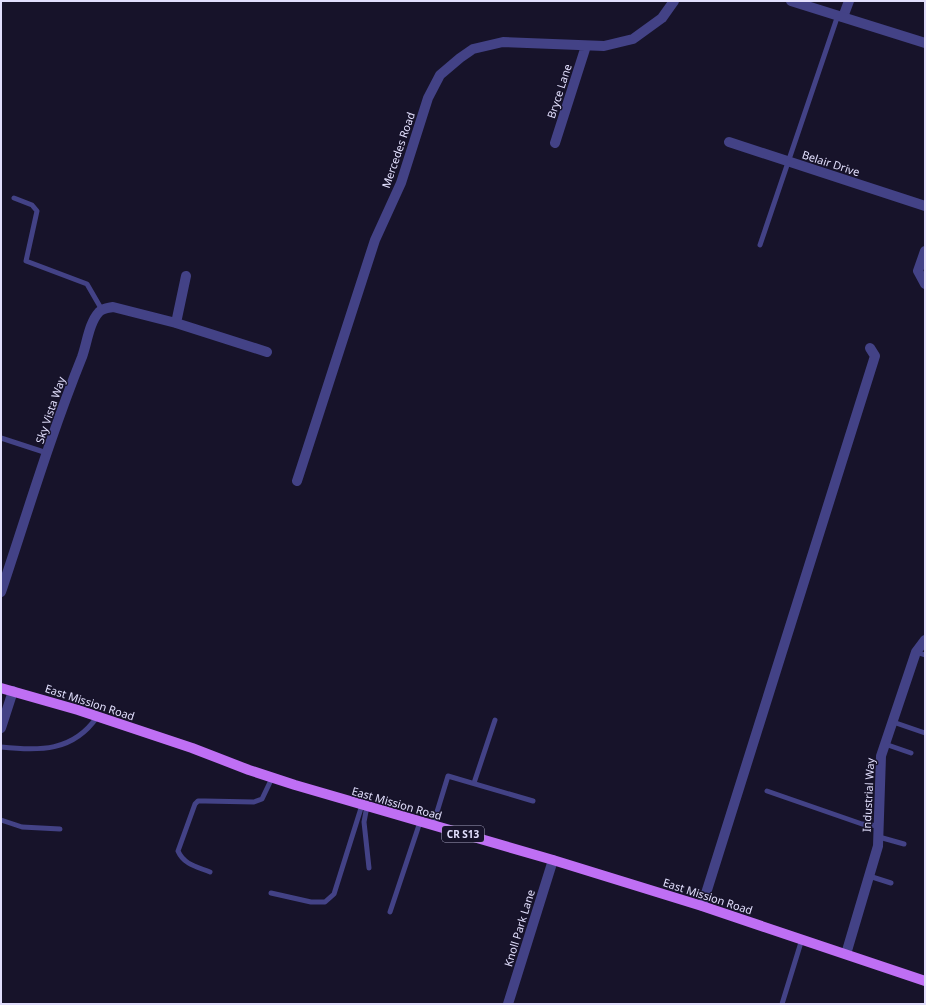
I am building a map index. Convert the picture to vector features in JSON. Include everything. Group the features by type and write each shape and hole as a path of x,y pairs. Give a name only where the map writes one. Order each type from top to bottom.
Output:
{"main road":[{"name":"East Mission Road","path":"1,688 192,748 272,778 553,860 702,906 925,981"}],"street":[{"name":"Mercedes Road","path":"297,481 375,240 401,182 428,98 440,75 460,58 474,50 503,42 604,46 634,39 662,18 674,1"},
{"path":"791,1 925,43"},
{"path":"841,16 849,1"},
{"name":"Bryce Lane","path":"555,143 586,46"},
{"name":"Belair Drive","path":"729,142 925,206"},
{"path":"924,283 918,271 925,251"},
{"path":"176,323 186,276"},
{"path":"102,310 113,307 176,323 267,352"},
{"name":"Sky Vista Way","path":"1,592 66,397 87,344 91,328 99,312 102,310"},
{"path":"702,906 875,356 870,348"},
{"name":"Industrial Way","path":"846,954 878,846 881,756 893,722 921,654 925,640"},
{"path":"1,728 13,691"},
{"name":"Knoll Park Lane","path":"508,1004 553,860"}],"lane":[{"path":"760,245 789,162 800,125 841,16"},
{"path":"14,198 32,205 37,212 26,261 87,284 102,310"},
{"path":"1,438 47,452"},
{"path":"1,747 30,750 55,747 75,739 88,729 96,717"},
{"path":"474,783 495,720"},
{"path":"893,722 925,733"},
{"path":"885,744 911,752"},
{"path":"433,825 448,776 533,801"},
{"path":"210,872 189,864 181,857 178,851 195,804 198,801 254,802 262,799 272,778"},
{"path":"767,791 862,824 879,826"},
{"path":"365,806 364,822 369,868"},
{"path":"271,893 311,902 325,902 334,894 365,806"},
{"path":"1,820 22,827 60,829"},
{"path":"390,912 420,822"},
{"path":"878,836 904,844"},
{"path":"869,876 891,883"},
{"path":"782,1004 802,939"}]}
